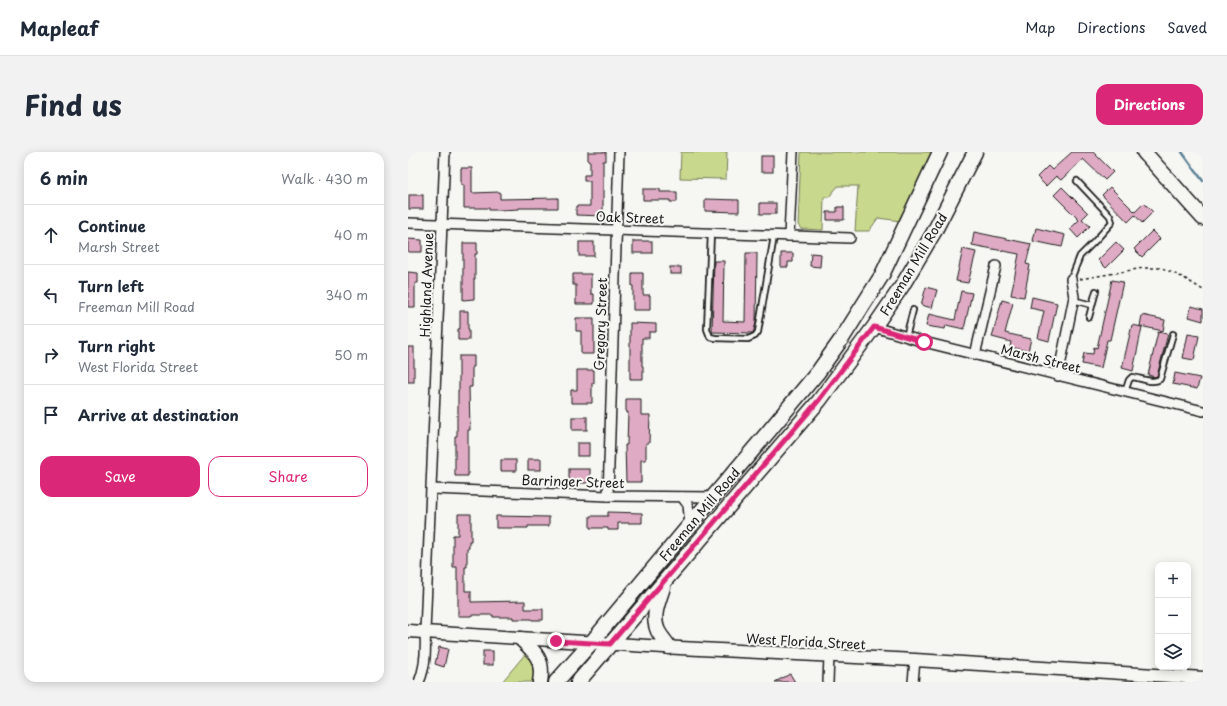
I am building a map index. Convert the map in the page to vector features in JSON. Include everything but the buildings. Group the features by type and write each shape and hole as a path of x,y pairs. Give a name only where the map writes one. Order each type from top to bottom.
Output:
{"main road":[{"name":"Freeman Mill Road","path":"556,682 591,643 818,372 843,337 882,275 940,152"},
{"name":"Freeman Mill Road","path":"578,682 819,400 874,327 902,286 934,232 975,152"},
{"path":"1144,152 1203,218"},
{"path":"664,582 656,608 655,620 658,631 669,647"},
{"name":"West Florida Street","path":"408,631 521,639 915,660 1142,678 1203,678"},
{"path":"521,639 538,656 542,673 540,682"}],"street":[{"name":"Highland Avenue","path":"419,682 422,675 426,654 425,632 445,152"},
{"name":"Gregory Street","path":"608,496 619,152"},
{"path":"789,236 793,152"},
{"name":"Oak Street","path":"408,223 850,238"},
{"path":"975,355 996,266"},
{"path":"1058,376 1073,298 1072,280"},
{"name":"Marsh Street","path":"874,327 975,355 1203,411"},
{"name":"Barringer Street","path":"432,489 608,496 713,497"},
{"path":"682,496 688,505 690,524"},
{"path":"828,682 829,656"},
{"path":"914,682 915,660"}],"lane":[{"path":"1072,280 1080,256 1112,222 1110,216 1077,180"},
{"path":"711,233 707,329 710,337 715,338 748,339 755,336 758,332 774,235"},
{"path":"1089,317 1096,291"},
{"path":"1073,298 1092,305"},
{"path":"906,337 913,310"},
{"path":"1125,392 1129,380 1132,377 1153,381 1160,379 1173,334"}],"path":[{"path":"1072,280 1144,268 1162,268 1184,278 1203,290"}],"green space":[{"path":"681,152 727,152 726,179 680,178"},
{"path":"801,152 932,152 901,221 878,218 869,231 855,231 858,186 838,186 829,197 824,197 823,230 801,229 798,225"},
{"path":"526,653 532,660 534,666 534,682 502,682"}],"waterway":[{"path":"1182,152 1203,181"}],"route":[{"path":"556,641 610,644 819,400 874,327 924,342"}]}
